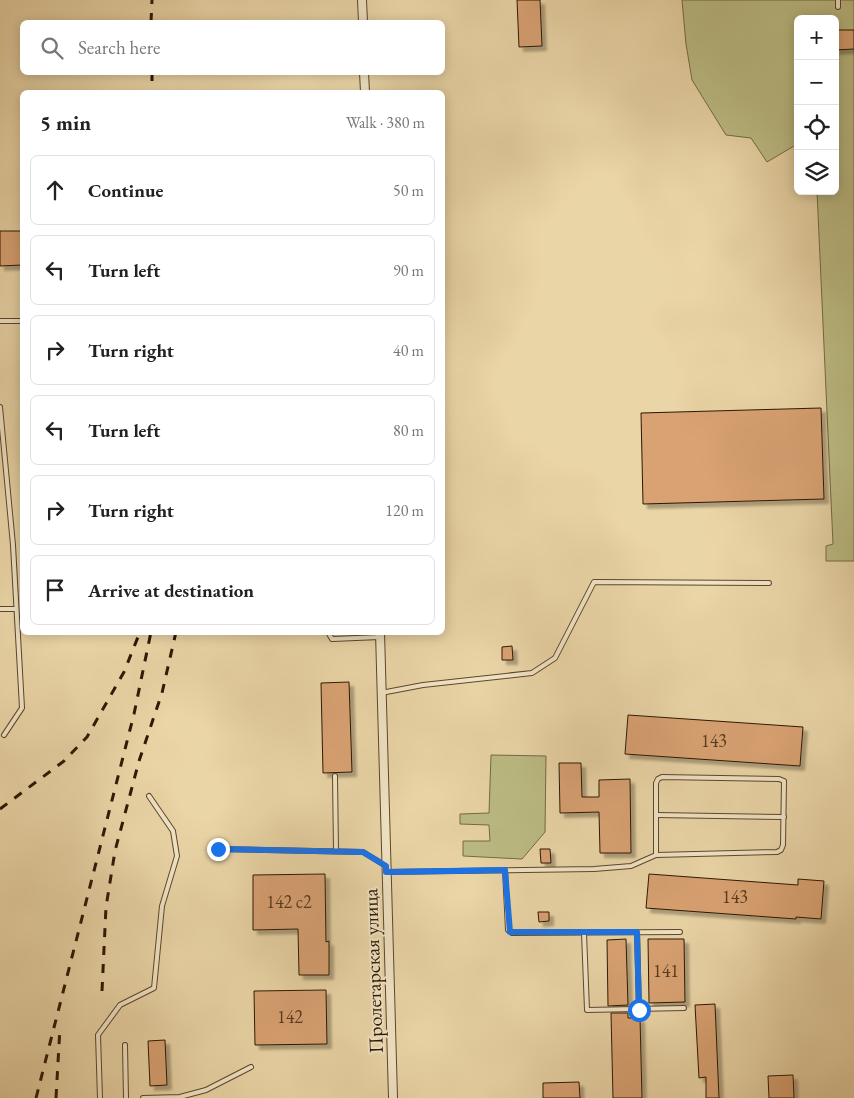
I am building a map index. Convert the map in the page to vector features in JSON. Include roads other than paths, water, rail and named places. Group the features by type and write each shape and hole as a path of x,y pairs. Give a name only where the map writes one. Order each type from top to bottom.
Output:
{"street":[{"path":"362,0 363,20"},
{"path":"364,75 365,90"},
{"name":"Пролетарская улица","path":"380,635 393,1098"}],"lane":[{"path":"838,0 838,7"},
{"path":"0,321 20,321"},
{"path":"0,407 22,708 4,735"},
{"path":"382,692 423,685 532,673 554,658 594,582 769,583"},
{"path":"0,609 16,609"},
{"path":"330,635 332,639 380,635"},
{"path":"335,776 336,851"},
{"path":"218,849 363,852 386,869 505,870 613,868 631,866 656,855 777,852 781,850 783,845 784,781 750,778 658,778 656,783 656,855"},
{"path":"100,1098 98,1035 120,1005 154,988 162,906 177,856 173,831 149,796"},
{"path":"656,815 784,817"},
{"path":"505,870 510,932 680,932"},
{"path":"584,932 587,1010 684,1008"},
{"path":"637,932 639,1010"},
{"path":"125,1045 126,1098"},
{"path":"143,1098 180,1097 206,1090 251,1067"}],"railway":[{"path":"151,20 152,0"},
{"path":"152,75 152,90"},
{"path":"0,809 64,761 87,737 124,672 139,635"},
{"path":"36,1098 134,714 150,635"},
{"path":"102,991 106,907 115,851 139,761 162,693 175,635"},
{"path":"56,1098 60,1027"}]}
